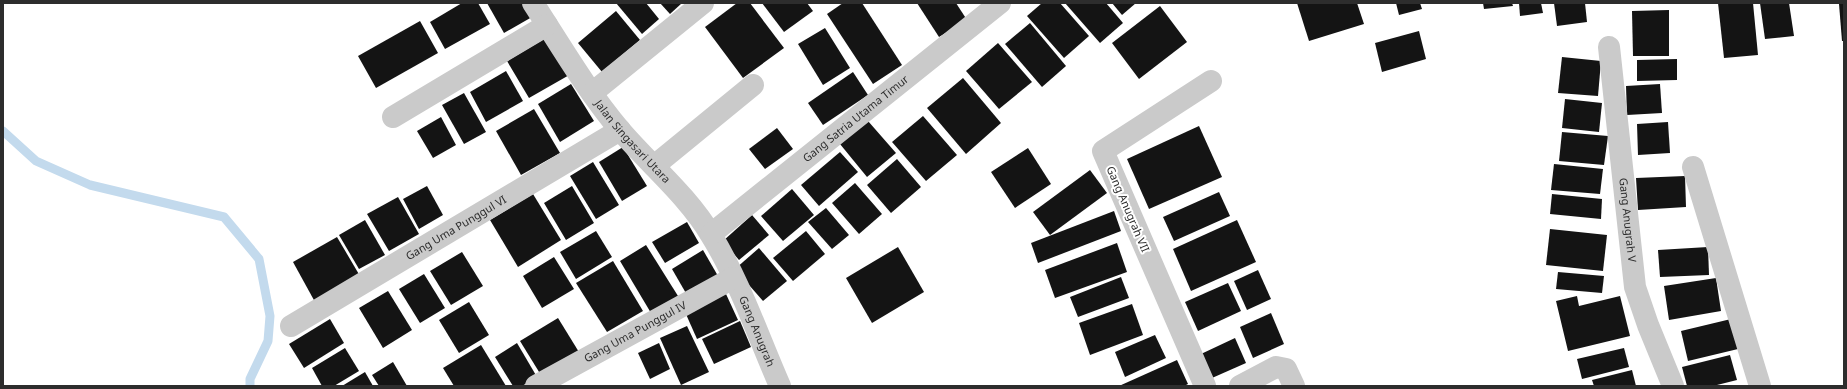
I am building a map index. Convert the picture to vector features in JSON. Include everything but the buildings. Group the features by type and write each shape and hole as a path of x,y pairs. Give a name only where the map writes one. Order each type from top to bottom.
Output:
{"street":[{"name":"Jalan Singasari Utara","path":"533,3 592,93 620,130 681,194 711,234 733,278"},
{"path":"592,93 703,3"},
{"name":"Gang Satria Utama Timur","path":"711,234 1000,3"},
{"path":"393,117 547,25"},
{"name":"Gang Anugrah V","path":"1609,47 1635,287 1672,386"},
{"name":"Gang Anugrah VII","path":"1204,386 1103,150 1211,81"},
{"path":"654,166 753,85"},
{"name":"Gang Uma Punggul VI","path":"291,326 620,130"},
{"path":"1693,167 1760,386"},
{"name":"Gang Uma Punggul IV","path":"536,386 733,278"},
{"name":"Gang Anugrah","path":"733,278 780,386"},
{"path":"1240,386 1276,367 1286,368 1294,386"}],"waterway":[{"path":"3,131 36,161 90,185 224,217 259,259 270,316 268,341 250,379 250,386"}]}
